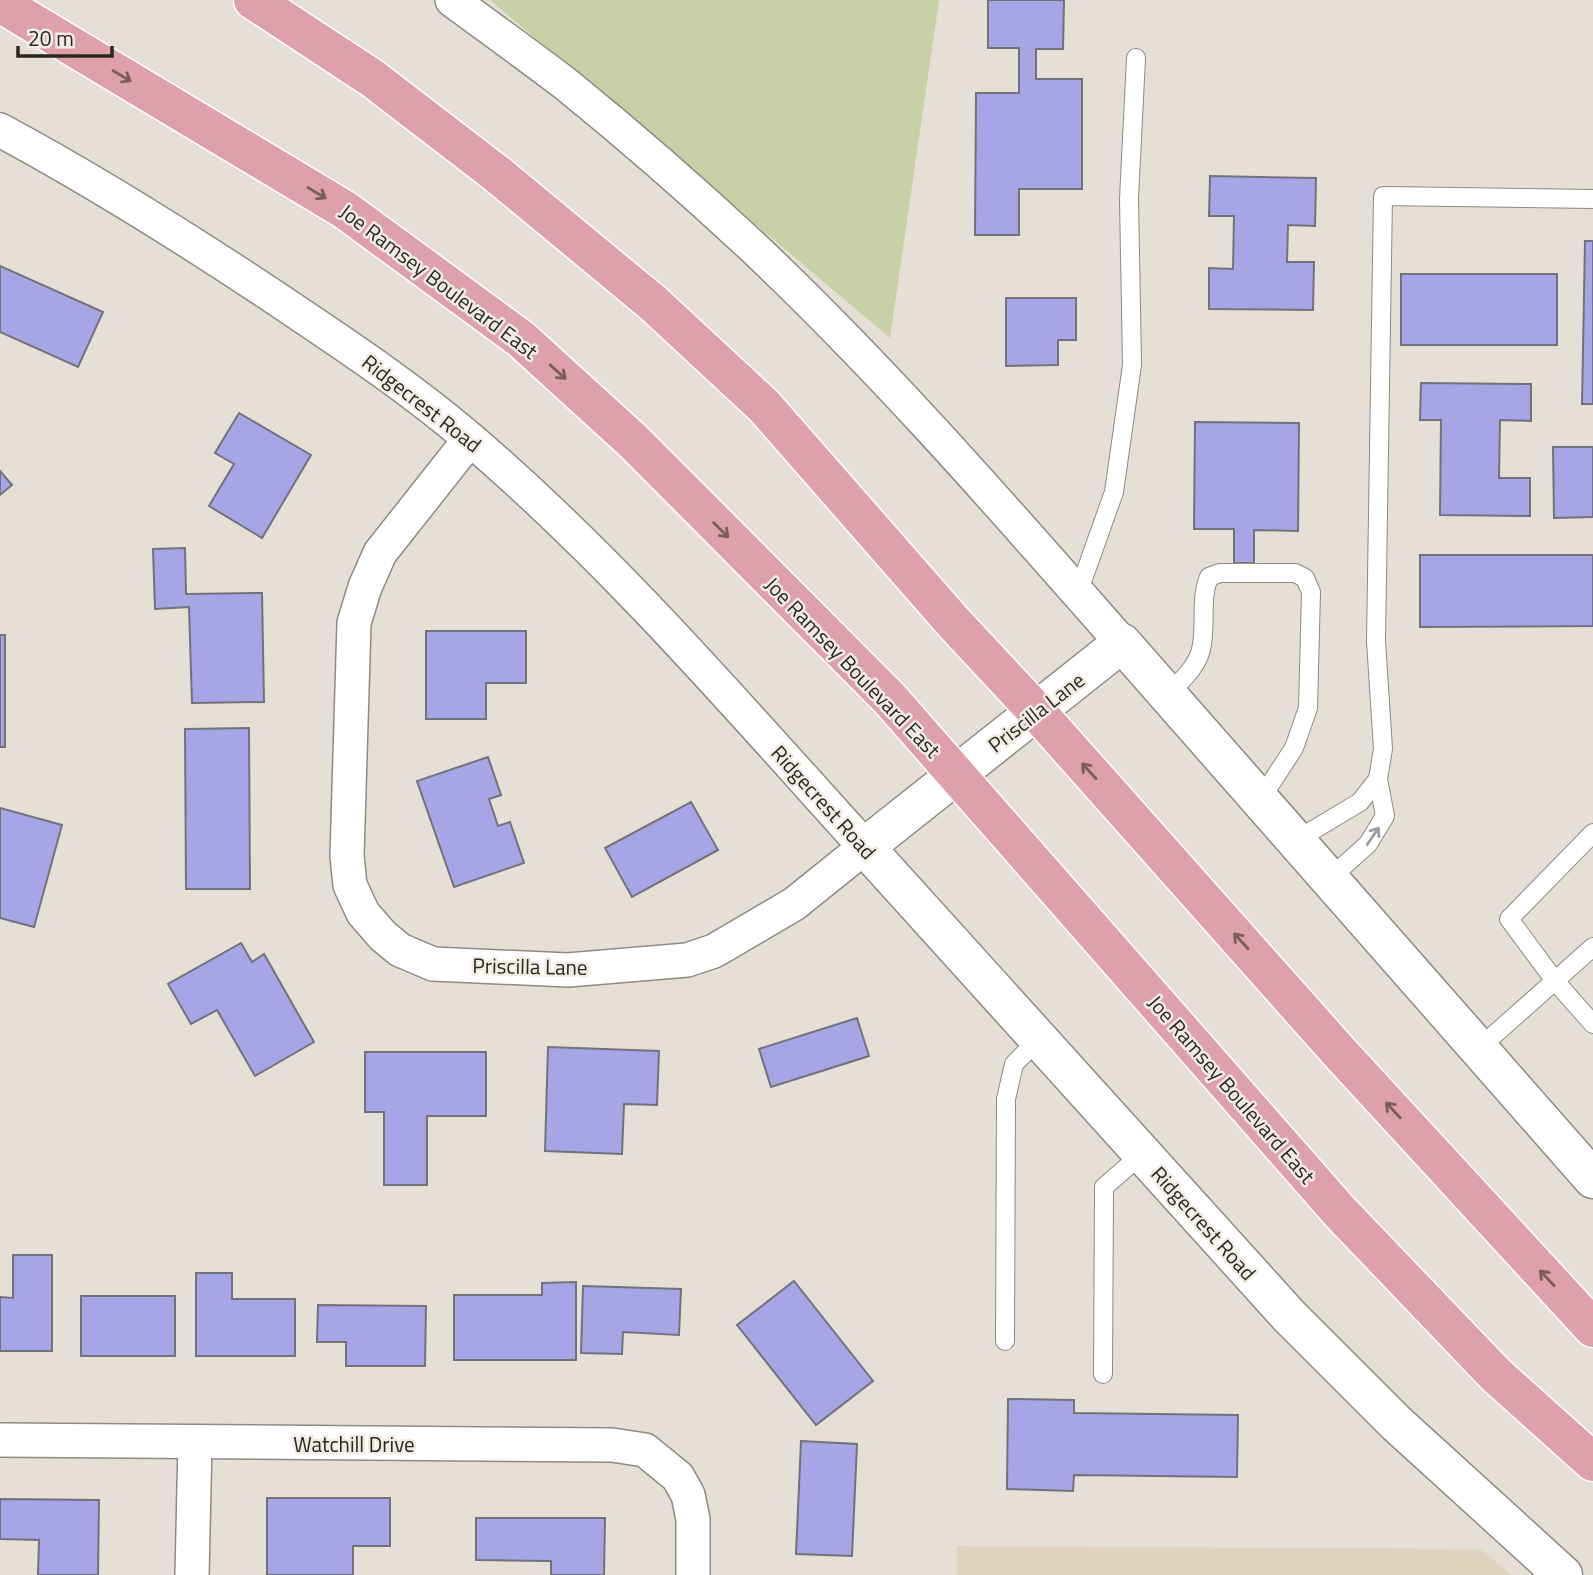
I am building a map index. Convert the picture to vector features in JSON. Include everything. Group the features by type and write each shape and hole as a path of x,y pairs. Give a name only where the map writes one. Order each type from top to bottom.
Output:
{"highway":[{"path":"253,0 372,78 497,174 653,303 764,406 1340,1054 1593,1328"},
{"name":"Joe Ramsey Boulevard East","path":"0,3 345,209 521,339 643,451 889,698 1340,1212 1496,1375 1593,1462"}],"street":[{"path":"452,0 566,84 638,145 753,248 831,324 1078,593 1593,1179"},
{"name":"Ridgecrest Road","path":"0,130 204,250 392,375 543,504 668,629 1290,1317 1395,1422 1563,1575"},
{"name":"Priscilla Lane","path":"470,439 380,553 365,587 354,623 347,856 350,885 363,913 383,936 400,950 433,964 568,970 687,960 714,951 794,904 1122,643"},
{"name":"Watchill Drive","path":"0,1440 612,1445 645,1450 678,1478 688,1495 693,1519 693,1575"},
{"path":"192,1575 195,1443"}],"lane":[{"path":"1078,593 1114,492 1132,365 1129,199 1136,58"},
{"path":"1329,879 1368,844 1385,816 1378,779 1383,749 1376,641 1383,196 1593,199"},
{"path":"1167,695 1197,660 1202,646 1203,591 1209,577 1220,573 1295,573 1305,578 1311,592 1308,708 1294,748 1260,800"},
{"path":"1296,841 1360,802 1378,779"},
{"path":"1593,833 1509,919 1555,981 1593,1024"},
{"path":"1479,1049 1593,947"},
{"path":"1005,1341 1006,1099 1014,1064 1039,1039"},
{"path":"1103,1374 1104,1187 1142,1154"}],"shaded area":[{"path":"957,1546 1481,1549 1511,1575 957,1575"}],"green space":[{"path":"490,0 939,0 890,338"}],"building":[{"path":"988,0 1064,0 1063,49 1036,49 1036,79 1082,79 1082,189 1019,189 1019,235 975,235 976,93 1019,93 1019,48 988,48"},
{"path":"1210,176 1316,178 1315,226 1288,225 1287,262 1314,262 1313,310 1209,309 1209,268 1233,269 1234,216 1209,216"},
{"path":"1585,241 1593,241 1593,404 1582,404"},
{"path":"0,266 103,312 78,367 0,332"},
{"path":"1401,274 1557,274 1557,345 1401,345"},
{"path":"1006,298 1076,298 1076,340 1058,340 1058,365 1006,366"},
{"path":"1421,383 1531,384 1531,421 1500,420 1499,478 1530,478 1530,516 1440,515 1441,420 1420,420"},
{"path":"239,413 311,455 262,538 209,506 234,464 215,453"},
{"path":"1195,422 1299,423 1298,531 1254,530 1254,563 1234,563 1234,529 1194,529"},
{"path":"1553,447 1593,447 1593,517 1554,518"},
{"path":"0,471 12,485 0,495"},
{"path":"185,548 186,594 262,593 264,702 192,703 189,607 155,609 153,549"},
{"path":"1420,555 1593,555 1593,626 1420,627"},
{"path":"426,631 526,631 526,683 486,683 486,719 426,719"},
{"path":"0,635 5,635 5,747 0,747"},
{"path":"249,728 250,889 186,889 185,729"},
{"path":"488,757 501,795 489,799 498,826 510,822 524,863 454,887 417,781"},
{"path":"691,802 718,850 632,897 605,848"},
{"path":"0,808 62,825 34,927 0,918"},
{"path":"241,943 252,962 264,954 314,1042 255,1076 217,1010 191,1024 168,984"},
{"path":"857,1018 869,1056 771,1087 759,1049"},
{"path":"548,1047 659,1051 657,1105 624,1104 622,1154 545,1151"},
{"path":"365,1052 486,1052 486,1116 427,1116 427,1185 384,1185 384,1112 365,1112"},
{"path":"13,1255 52,1255 52,1351 0,1351 0,1297 13,1298"},
{"path":"196,1273 232,1273 232,1299 295,1299 295,1356 196,1356"},
{"path":"794,1281 873,1381 816,1425 737,1325"},
{"path":"576,1282 576,1360 454,1360 454,1295 542,1295 542,1283"},
{"path":"583,1286 681,1289 679,1335 623,1332 622,1354 581,1353"},
{"path":"81,1296 175,1296 175,1356 81,1356"},
{"path":"318,1305 426,1306 425,1366 346,1366 346,1342 317,1342"},
{"path":"1008,1399 1074,1400 1074,1413 1238,1415 1237,1477 1074,1475 1073,1491 1007,1489"},
{"path":"801,1441 857,1444 852,1556 796,1554"},
{"path":"267,1498 390,1498 390,1546 353,1546 353,1575 267,1575"},
{"path":"0,1499 99,1500 98,1575 38,1575 39,1540 0,1539"},
{"path":"476,1518 605,1518 604,1575 551,1575 551,1561 476,1560"}]}
